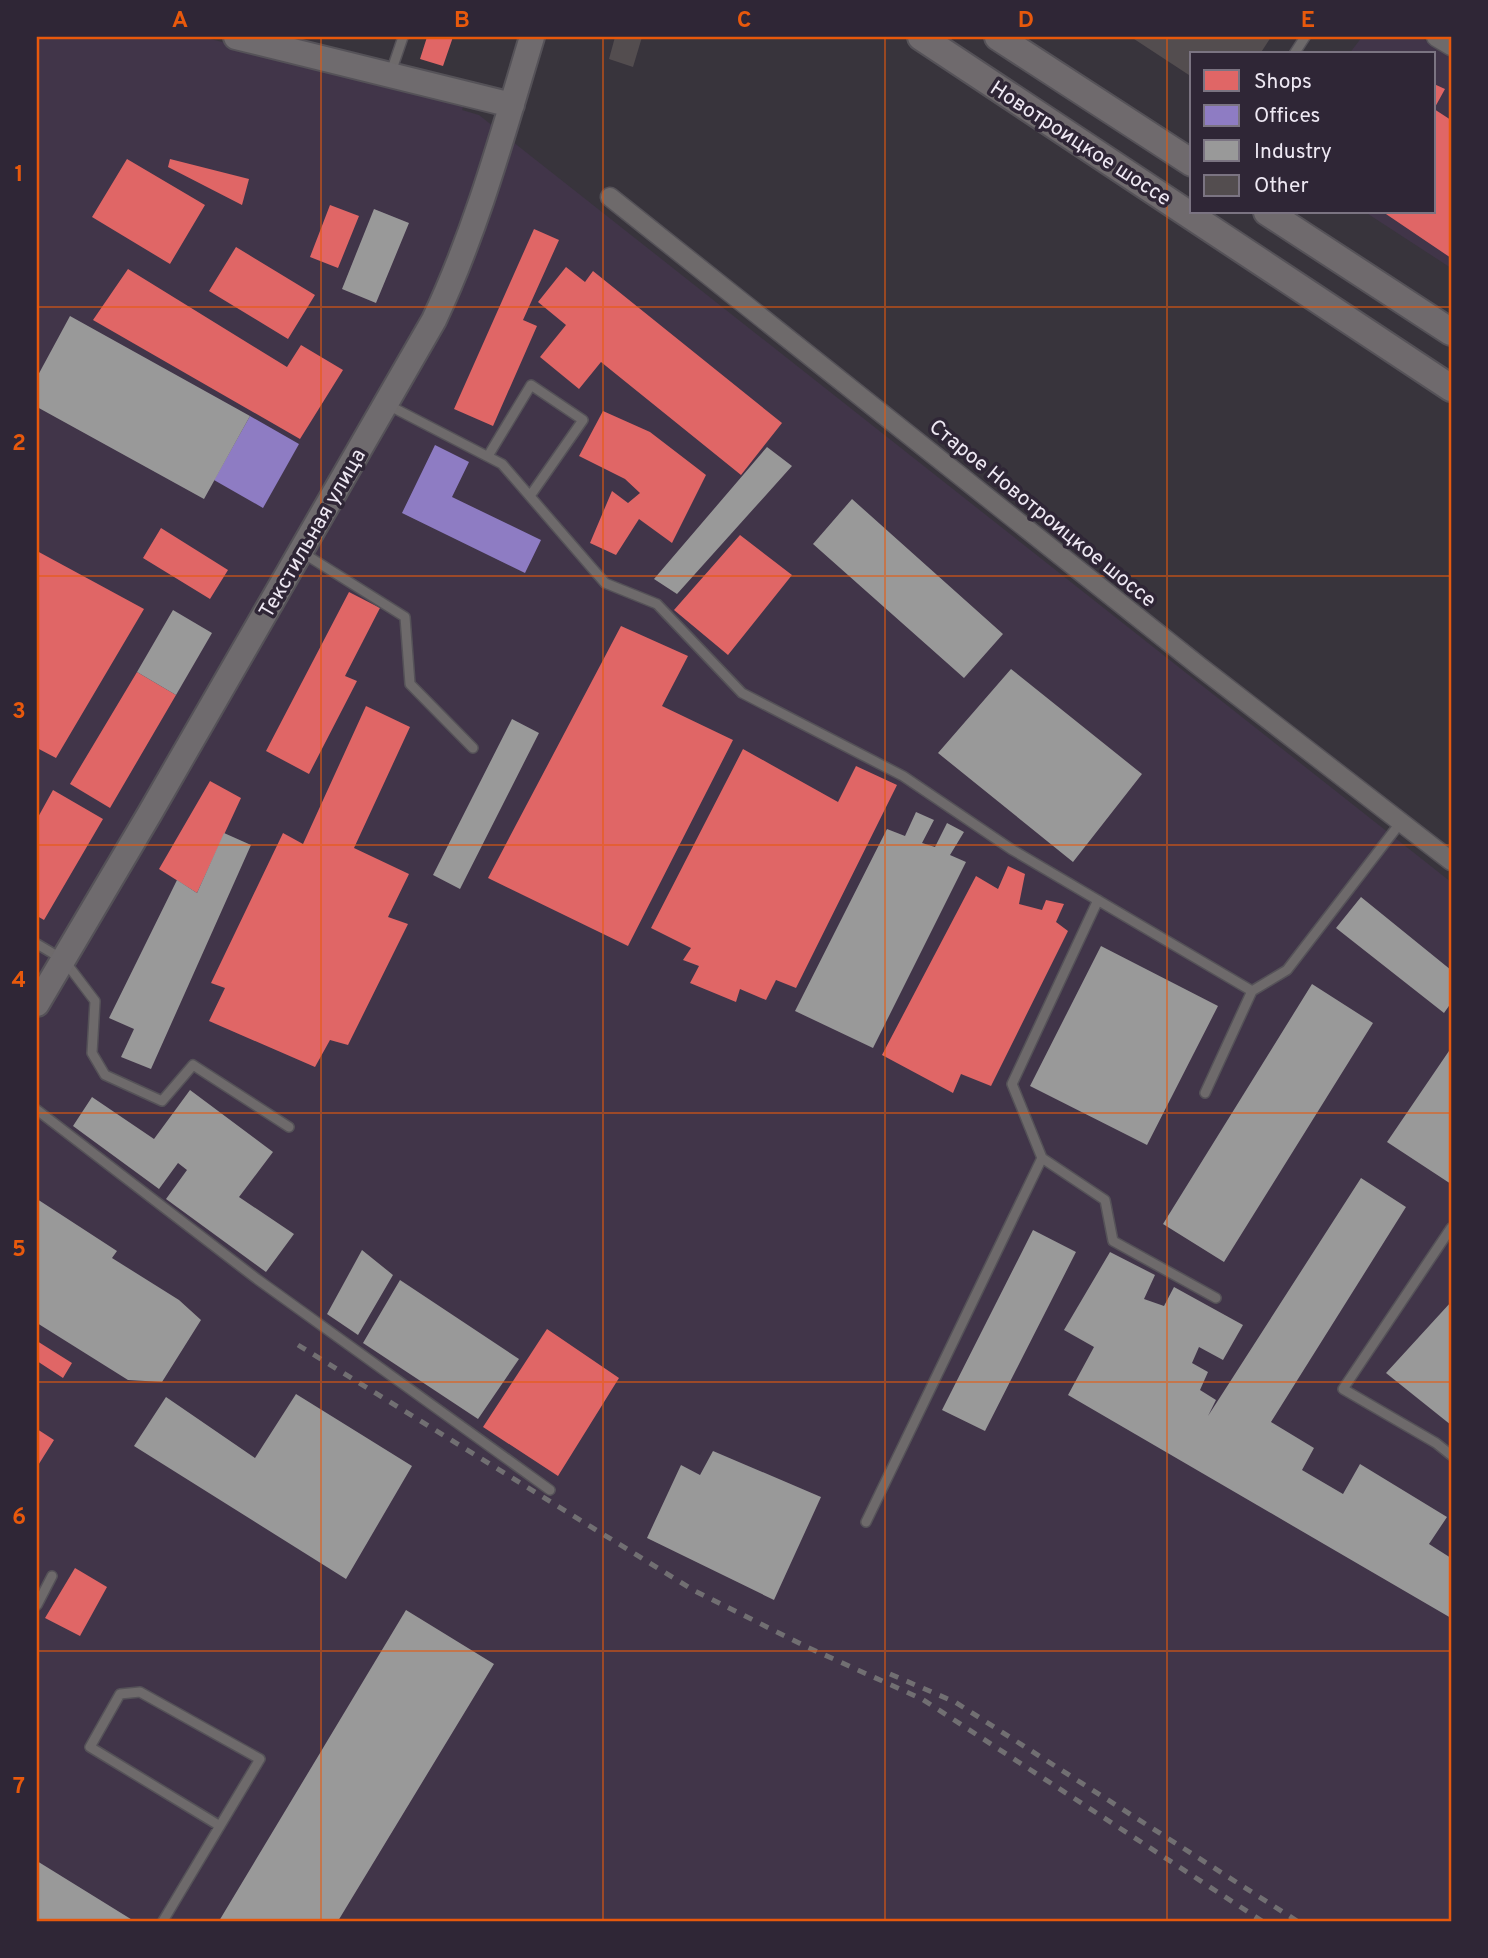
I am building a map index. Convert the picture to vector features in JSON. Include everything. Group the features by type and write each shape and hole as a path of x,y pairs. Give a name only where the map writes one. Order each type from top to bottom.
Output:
{"main road":[{"path":"236,37 291,43 391,74 512,105"},
{"name":"Текстильная улица","path":"37,1004 302,552 434,320 457,271 483,201 532,37"},
{"name":"Новотроицкое шоссе","path":"921,37 1451,388"},
{"name":"Новотроицкое шоссе","path":"998,37 1190,162"},
{"path":"1270,214 1451,332"}],"street":[{"path":"1436,37 1451,46"},
{"name":"Старое Новотроицкое шоссе","path":"610,197 1199,666 1451,861"}],"lane":[{"path":"391,74 403,37"},
{"path":"1295,52 1305,37"},
{"path":"488,456 531,385 583,420 530,496"},
{"path":"386,404 502,464 605,583 657,604 742,694 903,776 1011,849 1252,991"},
{"path":"302,552 405,617 410,684 473,748"},
{"path":"1205,1093 1252,991 1287,970 1401,822"},
{"path":"1098,900 1012,1084 1042,1158 1105,1200 1113,1241 1216,1298"},
{"path":"37,944 64,960 95,1001 92,1053 105,1075 162,1101 193,1065 289,1127"},
{"path":"37,1110 257,1279 550,1490"},
{"path":"866,1522 1042,1158"},
{"path":"1451,1228 1343,1389 1436,1443 1451,1455"},
{"path":"37,1605 52,1576"},
{"path":"163,1921 220,1826 260,1759 140,1692 120,1694 90,1747 220,1826"}],"shaded area":[{"path":"37,37 202,37 465,102 462,110 479,115 1451,882 1451,1921 37,1921"},
{"path":"1362,37 1420,37 1451,56 1451,268 1368,214 1436,214 1436,52 1351,52"}],"building: Shops":[{"path":"427,37 453,37 443,66 420,59"},
{"path":"1436,85 1445,89 1436,105"},
{"path":"1436,110 1451,120 1451,258 1386,214 1436,214"},
{"path":"127,159 205,205 170,264 92,217"},
{"path":"170,159 249,179 242,205 168,167"},
{"path":"330,205 359,216 338,268 310,257"},
{"path":"534,229 559,240 523,320 537,326 493,426 454,409"},
{"path":"236,247 315,295 288,339 209,291"},
{"path":"566,267 585,282 593,271 782,423 741,475 601,362 579,389 540,357 566,325 538,302"},
{"path":"128,269 287,367 301,345 343,370 300,439 93,320"},
{"path":"603,411 650,432 706,475 672,543 639,519 616,555 590,543 612,491 628,503 640,493 625,479 579,456"},
{"path":"161,528 228,570 210,599 143,558"},
{"path":"740,535 792,575 728,655 674,610"},
{"path":"37,551 144,609 56,758 37,748"},
{"path":"349,592 380,608 345,676 357,681 309,774 266,751"},
{"path":"621,626 688,656 662,706 733,740 628,946 488,878"},
{"path":"137,672 176,695 110,808 70,784"},
{"path":"366,706 410,727 354,848 409,874 388,917 408,924 348,1045 330,1040 315,1067 209,1021 225,988 211,983 283,833 303,844"},
{"path":"743,749 838,802 856,766 897,785 796,988 776,980 766,1000 740,989 736,1002 690,983 699,966 683,960 691,948 651,928"},
{"path":"210,781 241,798 197,893 159,869"},
{"path":"53,790 103,819 44,920 37,916 37,819"},
{"path":"1008,866 1025,874 1019,904 1042,910 1046,900 1064,904 1056,922 1068,931 991,1086 961,1074 953,1093 882,1055 976,876 998,889"},
{"path":"547,1329 619,1378 558,1476 483,1427"},
{"path":"37,1341 72,1363 63,1378 37,1361"},
{"path":"37,1429 54,1440 37,1467"},
{"path":"75,1568 107,1587 80,1636 45,1618"}],"building: Offices":[{"path":"250,416 299,444 263,508 214,480"},
{"path":"435,445 469,462 452,497 541,540 525,573 402,513"}],"building: Industry":[{"path":"374,209 409,223 376,303 342,289"},
{"path":"70,316 250,416 204,499 37,407 37,377"},
{"path":"767,447 792,466 677,594 654,579"},
{"path":"852,499 1003,634 964,678 813,544"},
{"path":"173,610 212,633 176,695 137,672"},
{"path":"1011,669 1142,774 1073,862 938,753"},
{"path":"512,719 539,733 460,889 433,875"},
{"path":"916,812 934,820 922,843 935,847 947,823 964,832 950,855 966,862 873,1048 795,1011 887,829 905,836"},
{"path":"224,833 251,845 151,1069 121,1057 134,1029 109,1018 177,880 197,893"},
{"path":"1361,897 1451,970 1451,1003 1444,1013 1336,928"},
{"path":"1101,946 1218,1006 1147,1145 1030,1086"},
{"path":"1312,984 1373,1023 1224,1262 1163,1224"},
{"path":"1451,1048 1451,1184 1387,1142"},
{"path":"190,1090 273,1152 239,1197 294,1234 266,1272 166,1199 187,1170 178,1163 159,1189 73,1126 92,1097 154,1139"},
{"path":"1361,1178 1406,1207 1271,1422 1314,1448 1302,1470 1343,1494 1360,1464 1447,1517 1429,1544 1451,1558 1451,1618 1068,1395 1094,1347 1064,1330 1110,1252 1155,1275 1144,1299 1164,1306 1174,1287 1243,1325 1223,1360 1199,1347 1192,1363 1208,1372 1200,1390 1216,1400 1208,1416"},
{"path":"37,1199 117,1251 112,1258 179,1300 201,1320 162,1382 128,1380 37,1323"},
{"path":"1033,1230 1076,1252 985,1431 942,1410"},
{"path":"362,1250 393,1275 358,1335 327,1314"},
{"path":"400,1280 519,1359 478,1419 363,1343"},
{"path":"1451,1302 1451,1425 1386,1373"},
{"path":"296,1394 412,1466 346,1579 134,1446 166,1397 255,1458"},
{"path":"713,1451 821,1497 774,1600 647,1538 681,1465 700,1475"},
{"path":"406,1610 494,1664 338,1921 219,1921"},
{"path":"37,1861 134,1921 37,1921"}],"building: Other":[{"path":"615,37 642,37 633,67 609,59"},
{"path":"1131,37 1271,37 1261,52 1190,52 1190,76"}],"railway":[{"path":"298,1345 693,1590 807,1647 922,1699 1262,1921"},
{"path":"890,1674 955,1702 1297,1921"}]}
